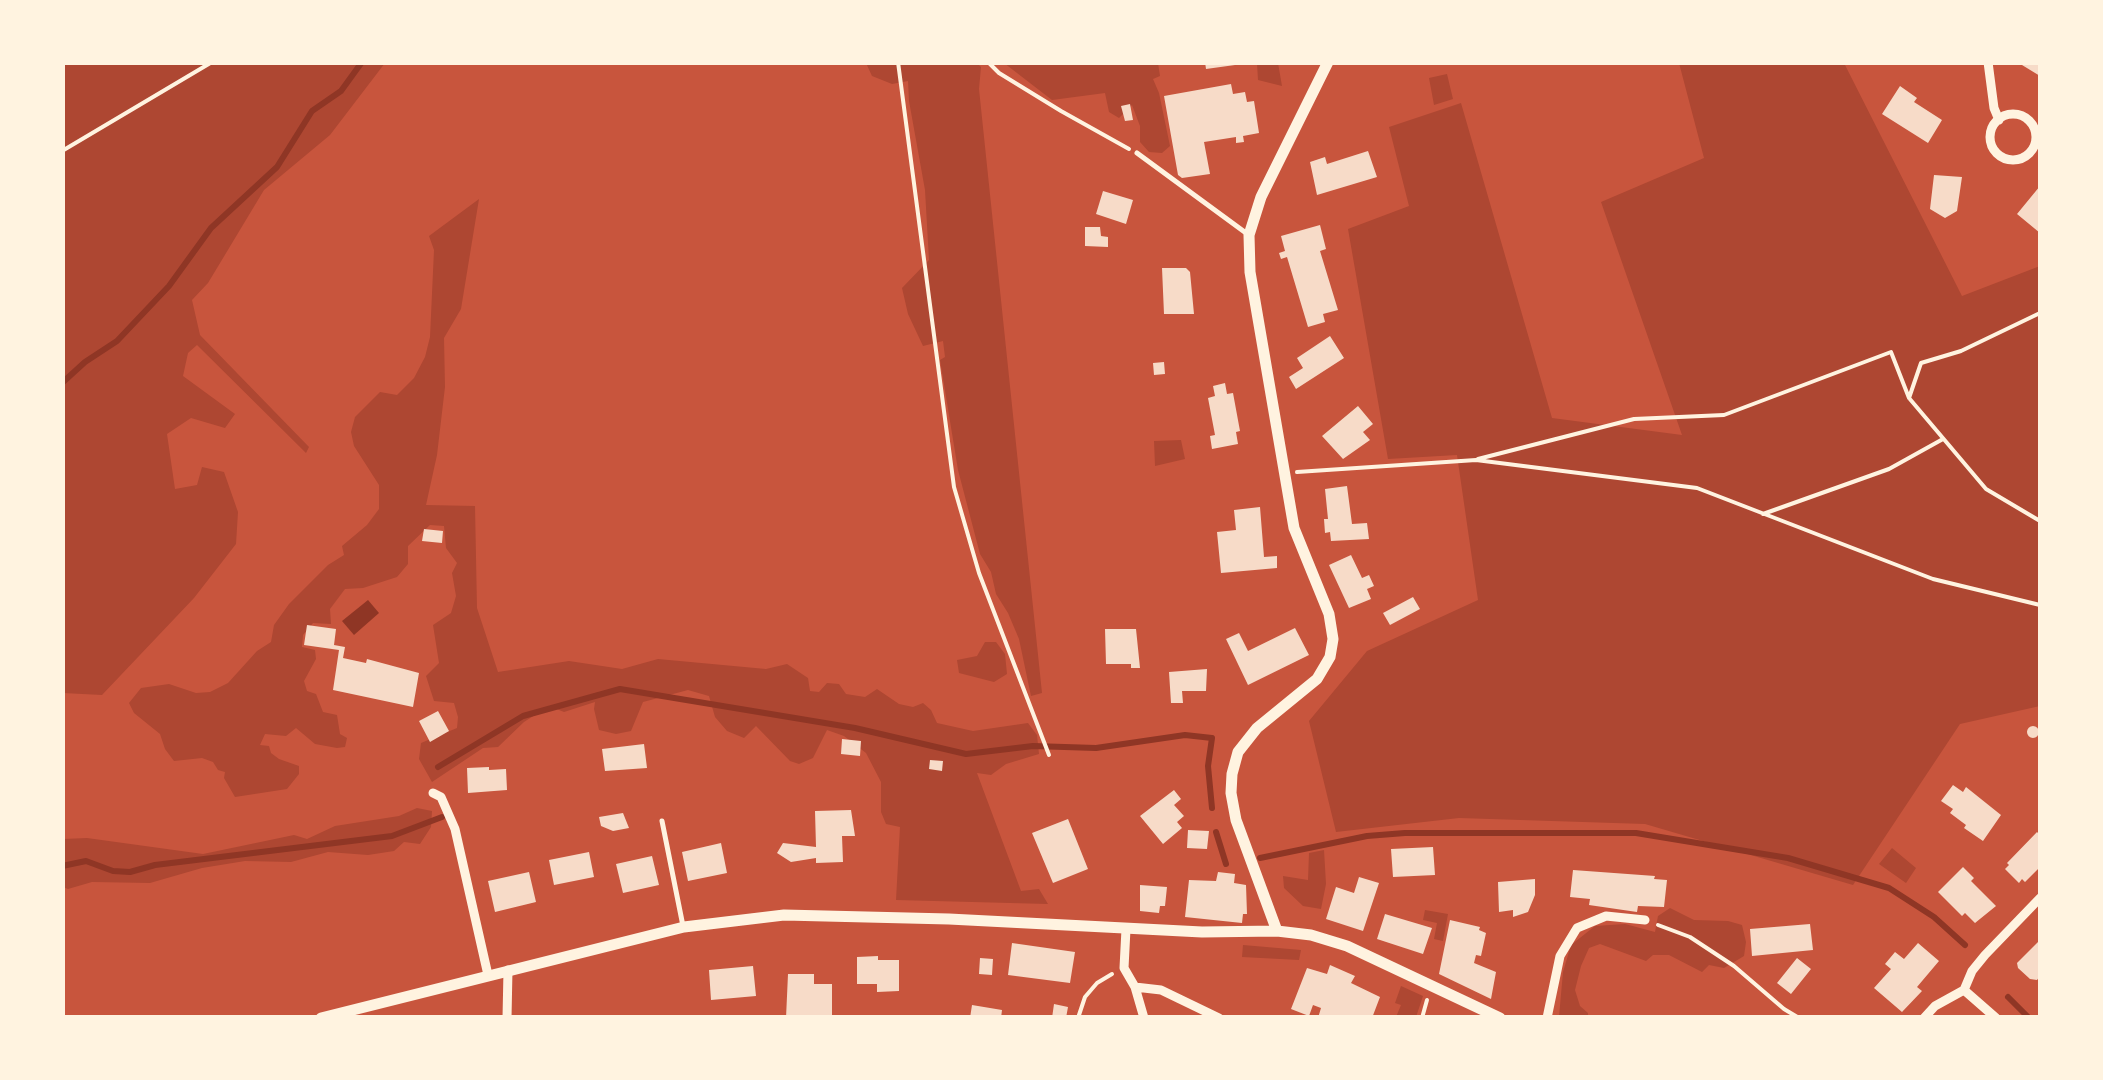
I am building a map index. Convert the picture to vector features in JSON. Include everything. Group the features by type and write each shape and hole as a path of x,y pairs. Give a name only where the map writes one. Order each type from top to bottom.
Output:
{"street":[{"path":"1276,931 1236,820 1232,774 1238,752 1257,728 1316,678 1330,657 1333,638 1329,614 1294,528 1250,272 1249,235 1261,197 1328,62"},
{"path":"1988,62 1999,120"},
{"path":"2012,114 2031,123 2036,143 2028,155 2013,160 1998,154 1991,133 1999,120 2012,114"},
{"path":"433,793 441,798 455,829 488,975"},
{"path":"1924,1018 1934,1006 1964,990 1984,955 2040,898"},
{"path":"321,1018 684,926 784,915 1311,935 1347,946 1500,1018"},
{"path":"1547,1018 1560,956 1576,928 1606,916 1644,920"},
{"path":"1126,929 1124,968 1136,987 1144,1018"},
{"path":"1112,974 1124,968"},
{"path":"507,1018 508,970"},
{"path":"1136,987 1161,990 1219,1018"},
{"path":"1964,990 1996,1018"}],"lane":[{"path":"1137,153 1249,235"},
{"path":"662,821 684,926"}],"path":[{"path":"62,150 212,62"},
{"path":"898,62 954,487 979,573 1049,756"},
{"path":"988,62 998,73 1137,153"},
{"path":"1909,398 1921,363 1961,351 2040,313"},
{"path":"1284,473 1476,460 1634,418 1724,414 1890,352 1909,398 1986,489 2040,520"},
{"path":"1763,514 1889,469 1943,439"},
{"path":"1476,460 1697,488 1933,579 2040,605"},
{"path":"1644,920 1690,937 1800,1018"},
{"path":"1078,1018 1085,996 1112,974"}],"shaded area":[{"path":"976,62 981,67 979,89 1042,693 1031,696 1019,639 980,554 958,470 940,360 945,357 943,341 923,346 908,314 902,288 929,260 925,190 908,81 892,84 872,76 866,63"},
{"path":"62,63 385,63 330,135 264,190 208,283 192,300 200,335 309,447 306,453 197,345 188,353 183,376 235,414 225,428 191,418 167,434 175,489 197,485 202,467 224,472 238,512 236,544 194,598 102,695 63,693"},
{"path":"1004,63 1158,63 1160,76 1153,79 1170,146 1162,153 1149,152 1140,142 1140,126 1132,105 1119,118 1109,112 1105,93 1052,100"},
{"path":"1257,63 1278,63 1282,86 1258,80"},
{"path":"1679,63 1844,63 1962,296 2040,266 2040,706 1960,724 1853,885 1645,824 1459,818 1336,832 1309,721 1367,651 1478,600 1457,455 1388,459 1348,229 1409,206 1389,127 1461,103 1552,418 1682,435 1601,202 1704,158"},
{"path":"1447,74 1453,99 1434,105 1429,78"},
{"path":"479,199 461,309 444,338 445,387 426,505 475,506 477,608 498,672 569,661 622,669 658,659 766,669 787,664 808,678 810,691 819,692 827,683 839,684 846,694 865,697 877,689 899,704 913,707 923,703 937,723 973,731 1028,723 1037,735 1039,754 1006,764 991,775 977,773 1021,891 1039,889 1048,904 896,900 900,827 886,824 881,812 881,782 866,753 844,736 827,730 813,758 799,764 790,761 756,726 744,738 727,731 715,717 709,696 688,690 643,702 631,731 616,734 599,730 595,702 564,712 549,706 524,722 498,747 483,748 432,782 419,759 421,743 457,728 458,717 454,703 434,701 426,676 439,663 433,625 451,613 456,596 452,573 457,563 446,548 444,526 430,525 408,546 408,564 397,577 363,588 345,589 330,609 331,624 313,623 303,635 302,647 315,650 316,659 304,681 307,691 316,694 323,712 337,715 340,734 347,738 345,747 337,748 315,744 296,728 286,736 265,734 260,745 269,746 279,759 299,766 299,774 287,789 235,797 224,778 225,772 213,762 202,758 174,761 160,734 134,713 129,703 141,688 169,684 196,693 210,692 228,683 257,651 271,642 274,625 289,604 328,565 344,555 342,546 379,509 379,485 354,446 351,432 355,417 380,392 397,395 414,378 430,337 434,250 429,236"},
{"path":"1181,440 1185,459 1155,466 1154,441"},
{"path":"368,600 379,613 354,635 342,621"},
{"path":"985,642 996,642 1005,654 1007,674 994,682 959,673 957,660 977,656"},
{"path":"417,808 432,811 431,827 420,844 404,842 394,851 368,855 328,852 291,862 245,861 150,883 92,882 63,887 63,839 87,838 203,854 294,835 307,839 335,826 399,816"},
{"path":"1892,848 1916,868 1906,883 1879,864"},
{"path":"1324,850 1326,884 1321,909 1303,906 1284,888 1283,876 1308,880 1309,853"},
{"path":"1670,908 1694,920 1742,925 1744,956 1724,968 1709,965 1702,972 1669,955 1653,955 1646,961 1600,944 1589,948 1575,990 1588,1017 1559,1017 1563,972 1571,945 1595,926 1625,924 1655,932 1658,916"},
{"path":"1425,910 1448,914 1443,941 1434,939 1437,923 1423,920"},
{"path":"1243,945 1301,950 1299,960 1242,957"},
{"path":"1401,986 1423,996 1416,1017 1396,1017 1401,1005 1395,1003"}],"building":[{"path":"1205,62 1234,62 1235,65 1206,69"},
{"path":"2040,62 2040,76 2022,65"},
{"path":"1231,84 1233,94 1245,92 1247,102 1254,101 1259,133 1243,136 1244,142 1236,143 1236,137 1204,142 1210,174 1182,178 1178,175 1164,96"},
{"path":"1900,86 1917,98 1914,102 1942,120 1928,143 1882,114"},
{"path":"1130,104 1133,120 1125,121 1121,106"},
{"path":"1368,151 1377,177 1317,195 1310,162 1325,157 1327,164"},
{"path":"1934,175 1962,177 1957,211 1945,218 1930,209"},
{"path":"2040,186 2040,233 2017,214"},
{"path":"1103,191 1133,200 1126,224 1096,214"},
{"path":"1320,225 1326,249 1320,251 1338,310 1323,314 1325,322 1308,327 1287,257 1281,259 1279,253 1285,251 1281,236"},
{"path":"1085,227 1100,227 1101,236 1108,237 1108,247 1085,246"},
{"path":"1162,268 1186,268 1190,272 1194,314 1164,314"},
{"path":"1330,336 1344,358 1296,389 1289,377 1303,368 1297,358"},
{"path":"1164,362 1165,374 1154,375 1153,363"},
{"path":"1225,383 1227,394 1233,393 1240,431 1236,432 1238,444 1212,449 1210,436 1215,435 1208,398 1215,396 1213,386"},
{"path":"1358,406 1373,424 1363,432 1370,440 1343,459 1322,436"},
{"path":"1347,486 1352,524 1367,523 1369,539 1331,541 1330,532 1325,533 1325,489"},
{"path":"1260,507 1264,557 1277,556 1277,568 1221,573 1217,532 1236,530 1234,510"},
{"path":"424,529 443,531 442,543 422,541"},
{"path":"1351,555 1362,578 1369,575 1374,586 1367,589 1371,599 1349,608 1329,565"},
{"path":"1413,597 1420,609 1390,625 1383,613"},
{"path":"307,625 336,629 334,645 345,647 343,658 366,663 367,659 419,673 413,707 333,690 339,650 304,645"},
{"path":"1295,628 1309,655 1248,685 1226,639 1239,633 1248,651"},
{"path":"1105,629 1136,629 1140,668 1106,664"},
{"path":"1207,669 1206,691 1182,691 1183,703 1171,703 1169,672"},
{"path":"438,711 449,731 430,742 419,721"},
{"path":"2028,727 2038,727 2038,737 2028,737"},
{"path":"842,739 861,741 860,756 841,754"},
{"path":"644,744 647,768 605,771 602,749"},
{"path":"930,760 943,761 942,771 929,769"},
{"path":"467,768 506,769 507,790 468,793"},
{"path":"1953,785 1963,792 1966,787 2001,815 1983,841 1964,828 1966,825 1950,813 1953,809 1941,801"},
{"path":"1174,790 1181,799 1174,805 1184,816 1177,822 1182,828 1163,844 1140,816"},
{"path":"851,810 855,836 842,836 843,862 816,863 816,858 791,862 777,853 783,843 816,847 815,811"},
{"path":"623,813 629,828 613,831 601,826 599,817"},
{"path":"1068,819 1088,869 1053,883 1032,833"},
{"path":"1188,830 1209,831 1207,849 1187,848"},
{"path":"2037,832 2040,867 2019,883 2005,869 2007,863"},
{"path":"721,843 727,873 688,881 682,852"},
{"path":"1433,847 1435,875 1393,877 1391,849"},
{"path":"589,852 594,877 554,885 549,860"},
{"path":"652,856 659,885 623,893 616,864"},
{"path":"1963,867 1996,906 1975,923 1938,892"},
{"path":"1573,870 1667,880 1664,907 1638,906 1637,912 1589,905 1590,899 1570,897"},
{"path":"529,872 536,902 495,912 488,881"},
{"path":"1218,872 1235,874 1234,883 1246,885 1247,914 1243,914 1242,923 1185,917 1189,880 1216,881"},
{"path":"1359,877 1379,883 1363,931 1326,919 1336,887 1354,893"},
{"path":"1535,879 1535,895 1528,912 1513,917 1513,910 1499,912 1498,882"},
{"path":"1140,885 1167,887 1165,906 1160,906 1159,913 1140,911"},
{"path":"1385,914 1432,928 1423,954 1377,939"},
{"path":"1450,920 1480,927 1486,933 1481,956 1476,955 1474,963 1496,972 1491,999 1439,974"},
{"path":"1810,924 1813,950 1752,956 1750,929"},
{"path":"2038,942 2037,980 2030,979 2017,963"},
{"path":"1012,943 1075,952 1070,983 1008,975"},
{"path":"1918,943 1939,961 1917,987 1922,991 1902,1012 1874,988 1891,969 1885,964 1895,952 1904,959"},
{"path":"878,956 878,960 899,960 899,991 877,992 877,984 857,984 857,957"},
{"path":"980,958 993,959 992,975 979,974"},
{"path":"1797,958 1811,969 1791,994 1777,983"},
{"path":"1330,965 1355,976 1351,983 1380,997 1372,1018 1318,1018 1321,1008 1313,1005 1309,1016 1291,1009 1307,968 1327,974"},
{"path":"753,966 756,996 711,1000 709,970"},
{"path":"788,974 814,974 814,984 832,984 832,1018 786,1018"},
{"path":"1054,1004 1068,1007 1066,1018 1052,1018"},
{"path":"972,1005 1002,1010 1001,1018 970,1018"}],"waterway":[{"path":"62,383 117,341 169,286 211,228 277,167 312,111 341,91 362,62"},
{"path":"438,767 523,716 620,689 855,728 966,754 1033,746 1096,748 1185,735 1212,738 1208,766 1212,808"},
{"path":"62,866 86,861 113,871 130,872 155,865 392,836 442,817"},
{"path":"1216,832 1226,864"},
{"path":"1260,858 1367,836 1405,833 1636,833 1788,858 1889,888 1934,917 1965,945"},
{"path":"2008,997 2029,1018"}]}
